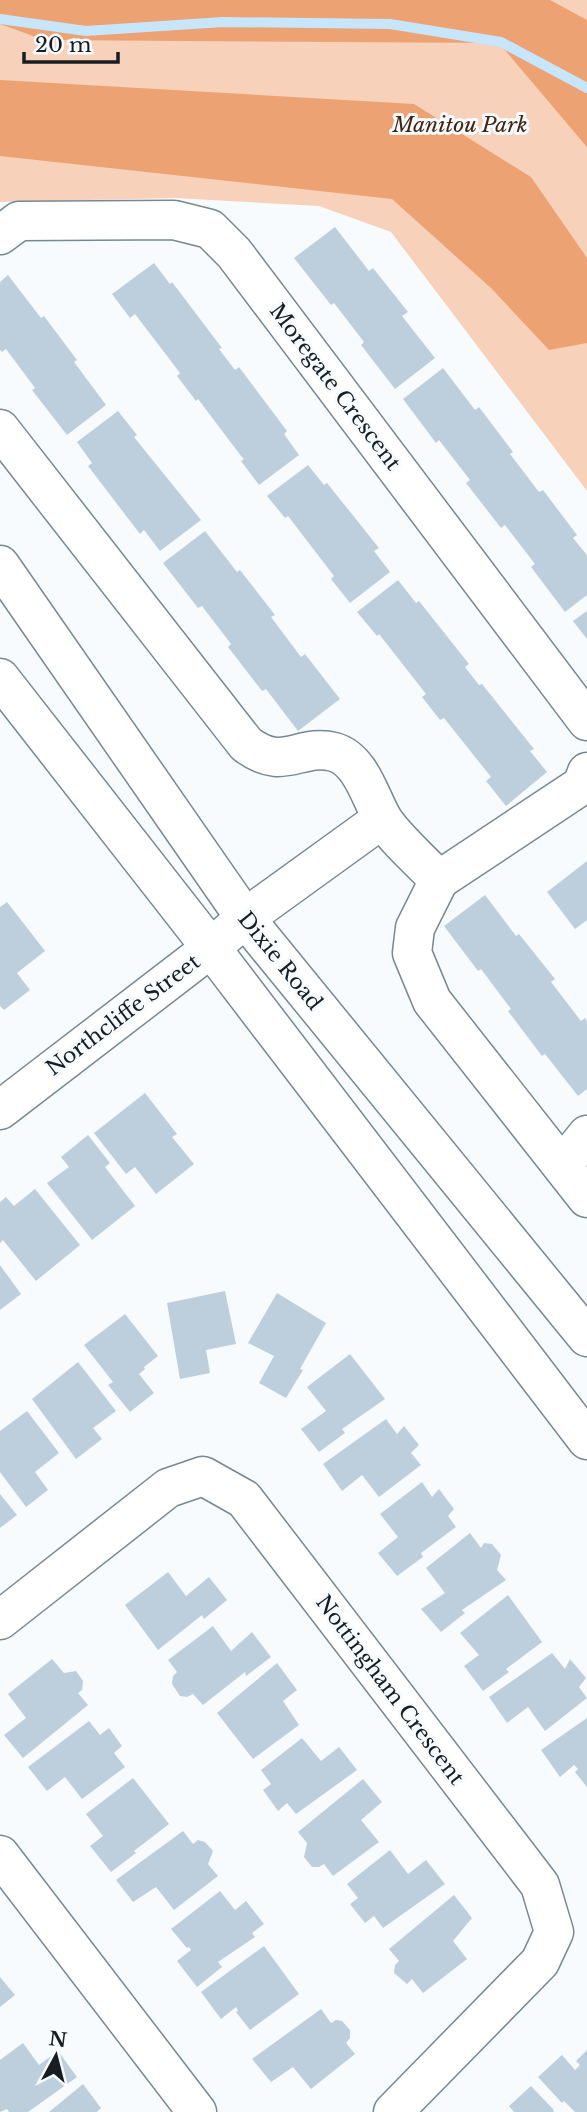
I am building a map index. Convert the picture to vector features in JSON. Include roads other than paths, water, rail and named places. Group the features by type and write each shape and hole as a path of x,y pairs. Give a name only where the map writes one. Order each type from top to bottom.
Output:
{"street":[{"name":"Moregate Crescent","path":"0,235 19,221 174,220 210,229 234,253 587,721"},
{"path":"0,429 246,744 261,756 285,757 308,752 335,752 359,770 382,819 439,880"},
{"name":"Dixie Road","path":"0,565 245,918 587,1337"},
{"path":"0,678 211,948 587,1440"},
{"path":"587,772 582,785 439,880 415,928 412,953 432,1000 587,1198"},
{"path":"245,918 382,819"},
{"name":"Northcliffe Street","path":"0,1110 211,948 245,918"},
{"path":"562,1166 587,1135"},
{"name":"Nottingham Crescent","path":"0,1620 168,1488 203,1476 244,1499 540,1885 554,1932 540,1962 393,2112"},
{"path":"0,1855 197,2112"}],"waterway":[{"path":"0,19 86,31 223,22 390,24 501,42 587,88"}],"park label":[{"name":"Manitou Park","path":"460,125"}]}
